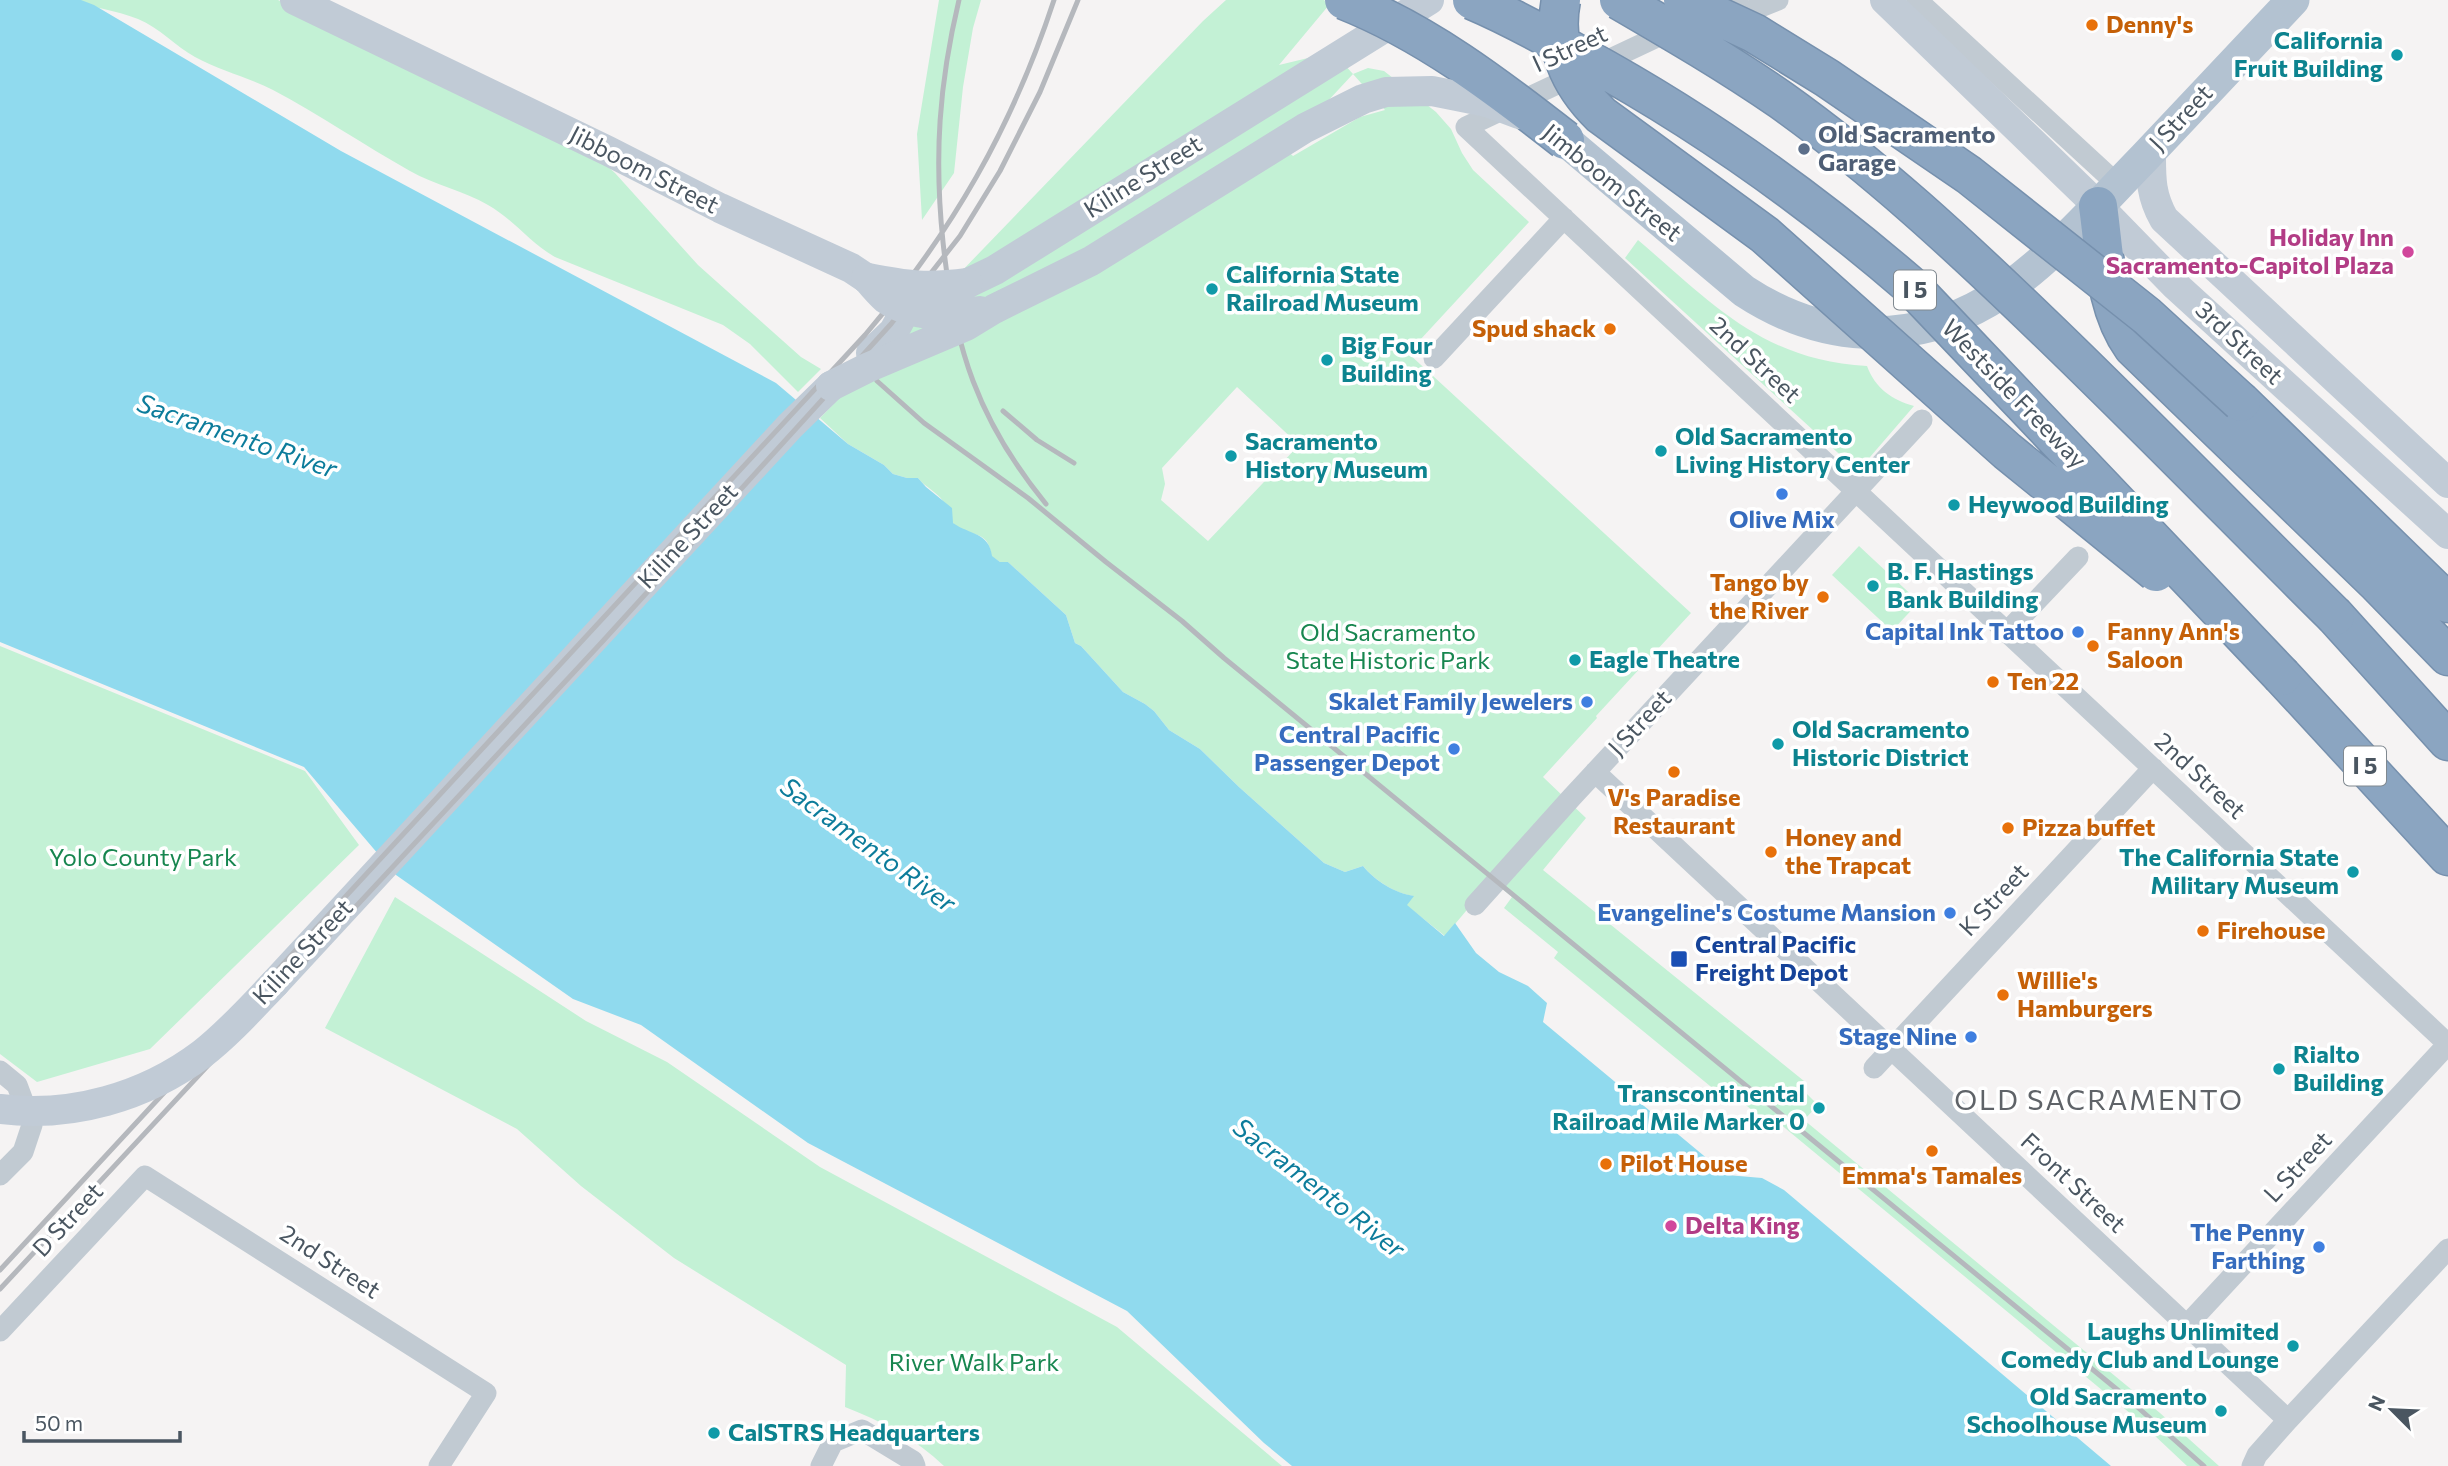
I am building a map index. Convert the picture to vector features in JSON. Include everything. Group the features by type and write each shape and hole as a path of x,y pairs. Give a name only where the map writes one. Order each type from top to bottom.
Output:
{"highway":[{"path":"1344,0 1403,28 1468,67 1565,140"},
{"name":"Westside Freeway","path":"1472,0 1543,34 1691,120 1787,185 1912,287 2282,676 2448,856"},
{"path":"1561,0 1558,31 1561,51 1568,71 1588,102 1601,115 1765,235 2007,451 2282,676"},
{"name":"I 5","path":"1619,0 1781,100 1937,225 2093,374 2335,616 2448,741"},
{"path":"1689,10 1754,33 1827,78 1929,147 2007,205 2147,316 2241,402 2448,603"},
{"path":"2108,195 2110,301 2123,332 2133,347 2376,582 2448,656"}],"main road":[{"name":"Jibboom Street","path":"295,0 720,208 851,268 866,278 885,298 906,309 934,315 994,309"},
{"name":"Kiline Street","path":"0,1109 52,1111 118,1098 155,1083 181,1068 222,1037 798,417 881,345 894,331 906,309 995,270 1429,0"},
{"name":"3rd Street","path":"1885,0 2108,195 2186,295 2448,534"},
{"name":"J Street","path":"2108,195 2293,0"},
{"name":"Jimboom Street","path":"994,309 1091,261 1305,128 1363,99 1386,92 1455,94 1509,110 1538,124 1565,140 1744,291 1803,322 1862,333 1903,332 1956,316 1988,301 2051,251 2108,195"},
{"name":"3rd Street","path":"2151,150 2151,187 2155,203 2164,219 2448,483"},
{"path":"866,278 909,286 932,287 968,283"},
{"path":"831,386 966,326 994,309"}],"street":[{"name":"I Street","path":"1466,127 1689,10 1737,0"},
{"name":"I Street","path":"1689,10 1753,9 1779,0"},
{"name":"3rd Street","path":"1917,0 2108,195"},
{"name":"2nd Street","path":"1466,127 2448,1044"},
{"path":"1434,358 1564,218"},
{"name":"J Street","path":"1475,905 1922,421"},
{"path":"2007,632 2078,557"},
{"name":"K Street","path":"1874,1068 2153,768"},
{"name":"Front Street","path":"1595,772 2288,1420"},
{"name":"L Street","path":"2187,1325 2448,1044"},
{"path":"0,1071 17,1086 32,1125 23,1152 0,1175"},
{"name":"2nd Street","path":"145,1176 486,1393 439,1466"},
{"name":"D Street","path":"0,1331 145,1176"},
{"path":"2252,1466 2257,1455 2288,1420 2448,1249"},
{"path":"821,1466 833,1442 862,1430 913,1461 915,1466"}],"green space":[{"path":"66,0 278,0 587,148 615,173 698,265 801,357 821,369 798,392 750,344 723,325 555,257 488,205 410,171 273,90 195,57 138,19"},
{"path":"939,0 981,0 973,28 963,87 954,173 922,220 917,134"},
{"name":"Old Sacramento State Historic Park","path":"1226,0 1324,0 1329,5 1279,65 1333,52 1353,74 1368,68 1384,71 1436,112 1451,129 1473,170 1529,222 1408,353 1691,613 1543,777 1586,818 1543,870 1804,1081 1800,1087 1818,1105 1804,1120 2160,1413 2219,1466 2187,1466 2137,1419 1773,1118 1768,1123 1726,1089 1721,1095 1554,958 1558,952 1504,908 1512,897 1492,880 1445,936 1406,905 1413,896 1386,885 1373,877 1363,866 1345,872 1324,863 1200,749 1169,730 1145,704 1123,692 1081,646 1075,643 1066,615 1008,562 1000,562 991,556 986,541 952,522 938,495 918,478 893,474 884,465 848,444 820,418","holes":["1353,74 1385,110 1360,117 1293,156 1284,148","1237,387 1299,445 1208,541 1161,500 1165,484 1162,468"]},
{"path":"1638,240 1741,325 1797,353 1867,366 1885,392 1914,406 1864,464 1857,466 1849,463 1625,258"},
{"name":"B. F. Hastings Bank Building","path":"1859,546 1919,602 1892,631 1832,575"},
{"name":"Yolo County Park","path":"0,646 305,771 359,845 150,1049 37,1082 0,1054"},
{"name":"River Walk Park","path":"395,897 586,1021 667,1062 820,1167 1117,1327 1282,1466 944,1466 922,1447 898,1432 845,1407 846,1365 674,1258 581,1186 517,1129 325,1028"}],"water":[{"name":"Sacramento River","path":"0,0 81,0 94,5 341,151 776,383 848,444 884,465 893,474 918,478 952,508 953,523 983,538 992,556 1000,562 1008,562 1066,615 1075,643 1081,646 1123,692 1145,704 1169,730 1200,749 1324,863 1345,872 1363,866 1386,886 1414,896 1407,905 1444,936 1455,923 1476,953 1499,972 1528,986 1547,1003 1543,1022 1727,1175 1762,1178 1784,1190 2111,1466 1292,1466 1264,1443 1127,1311 808,1143 641,1025 573,999 396,875 304,767 0,642"}],"railway":[{"path":"959,0 947,61 939,150 940,210 954,316 962,349 986,412 1003,443 1046,504"},
{"path":"0,1270 865,335 925,257 976,177 1019,92 1054,0"},
{"path":"0,1289 602,642 891,324 960,236 1000,171 1040,92 1078,0"},
{"path":"877,381 924,423 1028,498 1182,621 2125,1396 2204,1466"},
{"path":"1003,411 1037,440 1074,463"}],"place":[{"name":"Denny's","path":"2092,25"},
{"name":"California Fruit Building","path":"2397,55"},
{"name":"Old Sacramento Garage","path":"1804,149"},
{"name":"Holiday Inn Sacramento-Capitol Plaza","path":"2408,252"},
{"name":"California State Railroad Museum","path":"1212,289"},
{"name":"Spud shack","path":"1610,329"},
{"name":"Big Four Building","path":"1327,360"},
{"name":"Old Sacramento Living History Center","path":"1661,451"},
{"name":"Sacramento History Museum","path":"1231,456"},
{"name":"Olive Mix","path":"1782,494"},
{"name":"Heywood Building","path":"1954,505"},
{"name":"B. F. Hastings Bank Building","path":"1873,586"},
{"name":"Tango by the River","path":"1823,597"},
{"name":"Capital Ink Tattoo","path":"2078,632"},
{"name":"Fanny Ann's Saloon","path":"2093,646"},
{"name":"Eagle Theatre","path":"1575,660"},
{"name":"Ten 22","path":"1993,682"},
{"name":"Skalet Family Jewelers","path":"1587,702"},
{"name":"Old Sacramento Historic District","path":"1778,744"},
{"name":"Central Pacific Passenger Depot","path":"1454,749"},
{"name":"V's Paradise Restaurant","path":"1674,772"},
{"name":"Pizza buffet","path":"2008,828"},
{"name":"Honey and the Trapcat","path":"1771,852"},
{"name":"The California State Military Museum","path":"2353,872"},
{"name":"Evangeline's Costume Mansion","path":"1950,913"},
{"name":"Firehouse","path":"2203,931"},
{"name":"Central Pacific Freight Depot","path":"1679,959"},
{"name":"Willie's Hamburgers","path":"2003,995"},
{"name":"Stage Nine","path":"1971,1037"},
{"name":"Rialto Building","path":"2279,1069"},
{"name":"Transcontinental Railroad Mile Marker 0","path":"1819,1108"},
{"name":"Emma's Tamales","path":"1932,1151"},
{"name":"Pilot House","path":"1606,1164"},
{"name":"Delta King","path":"1671,1226"},
{"name":"The Penny Farthing","path":"2319,1247"},
{"name":"Laughs Unlimited Comedy Club and Lounge","path":"2293,1346"},
{"name":"Old Sacramento Schoolhouse Museum","path":"2221,1411"},
{"name":"CalSTRS Headquarters","path":"714,1433"}],"district":[{"name":"OLD SACRAMENTO","path":"2099,1100"}]}
